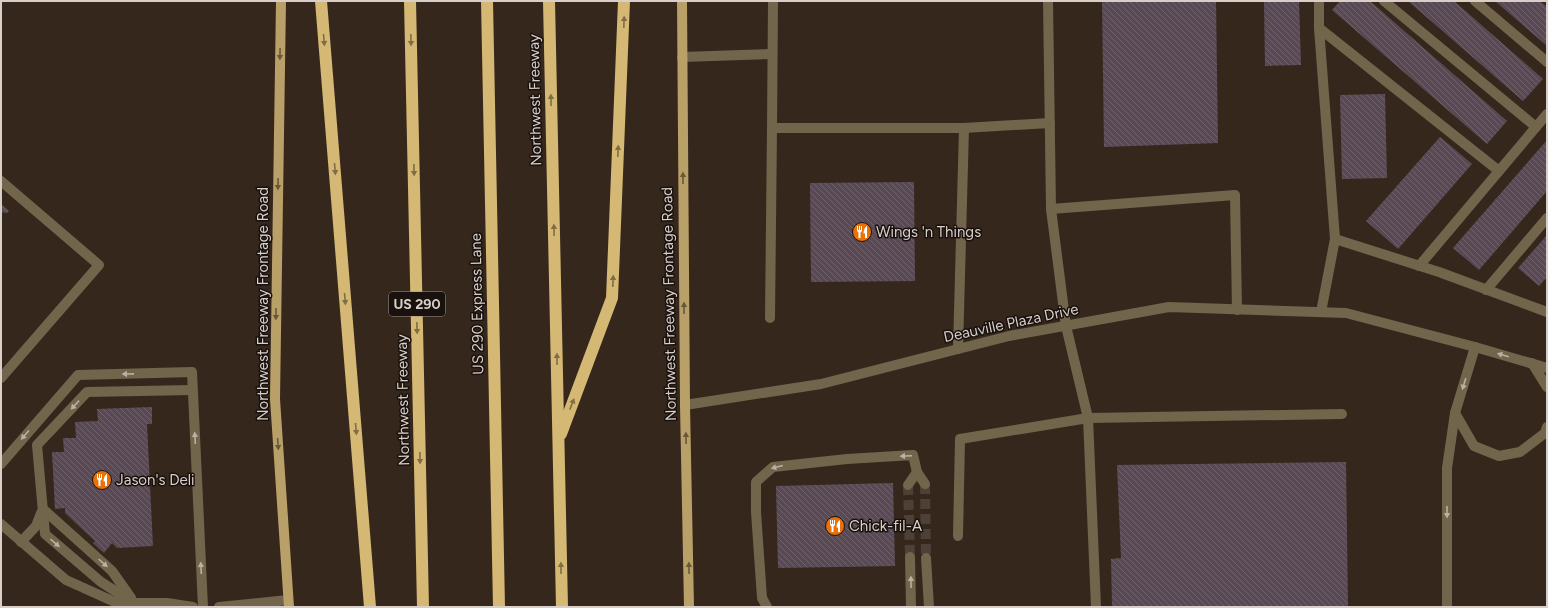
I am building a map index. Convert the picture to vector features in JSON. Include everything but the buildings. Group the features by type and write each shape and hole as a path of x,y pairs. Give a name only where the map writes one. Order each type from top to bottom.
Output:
{"highway":[{"path":"321,1 370,607"},
{"name":"Northwest Freeway","path":"410,1 424,607"},
{"name":"US 290 Express Lane","path":"487,1 499,607"},
{"name":"Northwest Freeway","path":"549,1 562,607"},
{"path":"559,440 612,298 624,1"}],"main road":[{"name":"Northwest Freeway Frontage Road","path":"281,1 275,399 289,603"},
{"name":"Northwest Freeway Frontage Road","path":"682,1 685,405 689,607"}],"street":[{"path":"770,318 773,1"},
{"path":"1048,1 1051,209 1066,326 1088,418 1096,607"},
{"path":"1319,1 1319,28 1335,239 1321,312"},
{"path":"1384,1 1536,127"},
{"path":"1475,1 1547,62"},
{"path":"1319,28 1499,171"},
{"path":"682,57 772,54"},
{"path":"1419,266 1547,114"},
{"path":"772,128 964,128 1050,123"},
{"path":"958,349 964,128"},
{"path":"1,180 99,265 1,378"},
{"path":"1051,209 1234,195 1237,310"},
{"path":"1486,290 1547,218"},
{"path":"1335,239 1419,266 1547,312"},
{"name":"Deauville Plaza Drive","path":"685,405 822,384 1008,336 1169,307 1346,313 1475,347 1547,368"},
{"path":"1447,607 1447,468 1454,413 1475,347"},
{"path":"1532,363 1547,387"},
{"path":"1,464 78,375 192,372 203,607"},
{"path":"134,603 101,582 44,534 37,445 87,392 192,390"},
{"path":"1454,413 1474,446 1499,456 1520,452 1545,433 1547,427"},
{"path":"958,536 960,439 1088,418 1342,414"},
{"path":"767,607 762,598 756,512 756,482 773,467 913,455 917,472 925,484"},
{"path":"908,484 917,472"},
{"path":"21,542 36,526 43,509"},
{"path":"43,509 112,571 134,603"},
{"path":"3,530 21,542 66,580 117,603 167,603 193,607"},
{"path":"910,558 911,607"},
{"path":"926,558 929,607"},
{"path":"220,607 289,603"}],"tunnel":[{"path":"925,484 926,558"},
{"path":"908,485 910,557"}],"place":[{"name":"Wings 'n Things","path":"862,232"},
{"name":"Jason's Deli","path":"102,480"},
{"name":"Chick-fil-A","path":"835,526"}]}
